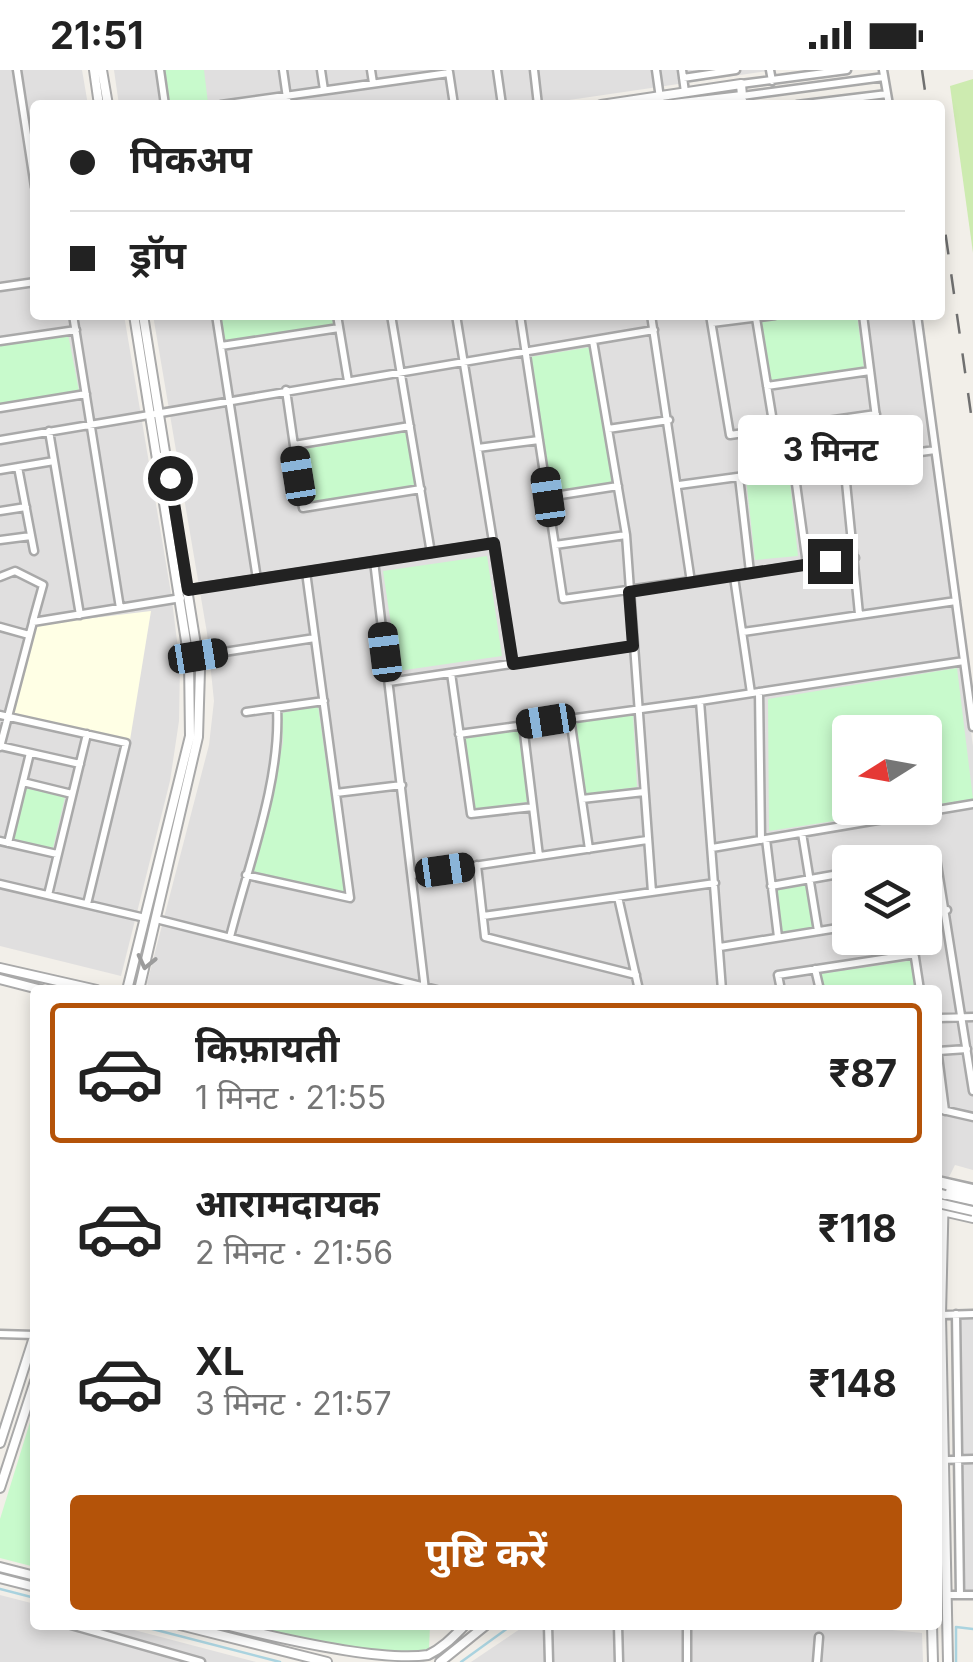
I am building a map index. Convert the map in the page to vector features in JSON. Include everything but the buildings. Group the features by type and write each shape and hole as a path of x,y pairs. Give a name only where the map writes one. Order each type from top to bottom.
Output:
{"street":[{"path":"16,70 30,156"},
{"path":"94,70 99,100"},
{"path":"102,70 107,100"},
{"path":"160,70 164,100"},
{"path":"283,70 287,100"},
{"path":"321,70 324,90"},
{"path":"372,70 373,83"},
{"path":"497,70 501,100"},
{"path":"534,70 537,100"},
{"path":"656,70 662,100"},
{"path":"686,92 683,74 736,70"},
{"path":"770,70 772,81"},
{"path":"667,100 686,92 847,70"},
{"path":"254,100 373,83 407,74 449,71 453,100"},
{"path":"740,84 743,100 884,74 888,100"},
{"path":"838,100 887,94"},
{"path":"0,287 30,283"},
{"path":"74,320 120,608"},
{"path":"135,320 184,594 198,737 140,985"},
{"path":"143,320 154,412"},
{"path":"217,320 257,579"},
{"path":"338,320 348,381"},
{"path":"393,320 432,553"},
{"path":"457,320 513,664"},
{"path":"521,320 563,599 854,558"},
{"path":"652,320 692,582"},
{"path":"711,320 730,434 876,414"},
{"path":"756,320 774,428"},
{"path":"864,320 881,458"},
{"path":"917,320 973,727"},
{"path":"221,346 340,328"},
{"path":"0,341 76,330"},
{"path":"0,440 654,330"},
{"path":"592,340 626,535 652,892"},
{"path":"767,386 870,371"},
{"path":"286,390 303,508 421,489"},
{"path":"0,408 86,394"},
{"path":"608,429 669,420"},
{"path":"294,445 410,426"},
{"path":"50,432 80,615"},
{"path":"478,448 539,440"},
{"path":"680,484 935,450"},
{"path":"0,470 54,461"},
{"path":"844,462 859,614"},
{"path":"18,467 34,551"},
{"path":"794,469 806,564"},
{"path":"739,476 750,572"},
{"path":"548,497 618,486"},
{"path":"0,511 26,507"},
{"path":"555,545 626,535"},
{"path":"0,540 32,536"},
{"path":"33,622 257,579 494,543"},
{"path":"374,561 426,985"},
{"path":"0,577 14,571 43,584 4,716 0,746 80,764"},
{"path":"246,875 350,898 306,572"},
{"path":"734,576 755,692 763,840 778,938"},
{"path":"127,985 190,736 198,656 184,594"},
{"path":"743,632 956,601"},
{"path":"0,628 30,635"},
{"path":"198,656 315,638"},
{"path":"389,682 633,646"},
{"path":"459,734 964,661"},
{"path":"451,673 470,814 533,807"},
{"path":"246,712 324,701"},
{"path":"700,701 722,985"},
{"path":"230,937 278,733 276,708"},
{"path":"4,716 126,743 87,904"},
{"path":"570,718 589,849"},
{"path":"523,725 539,856"},
{"path":"48,895 87,734"},
{"path":"30,753 4,842 58,854"},
{"path":"23,782 72,794"},
{"path":"336,793 402,784"},
{"path":"582,799 644,792"},
{"path":"712,848 973,804"},
{"path":"802,833 818,931"},
{"path":"413,875 647,840"},
{"path":"477,866 485,938 636,975"},
{"path":"771,886 832,876"},
{"path":"483,916 715,883"},
{"path":"0,884 145,918"},
{"path":"942,886 973,1091"},
{"path":"618,897 638,985"},
{"path":"942,911 947,910"},
{"path":"156,919 411,985"},
{"path":"720,948 832,929"},
{"path":"780,985 778,975 908,955"},
{"path":"915,955 919,985"},
{"path":"0,968 75,985"},
{"path":"815,969 819,985"},
{"path":"0,979 30,987"},
{"path":"942,1018 973,1016"},
{"path":"942,1053 967,1050"},
{"path":"942,1110 973,1116"},
{"path":"942,1188 973,1194"},
{"path":"942,1209 973,1214"},
{"path":"942,1244 948,1315 953,1595"},
{"path":"948,1315 973,1314"},
{"path":"948,1315 953,1595 947,1629 948,1662"},
{"path":"0,1334 30,1334"},
{"path":"0,1444 30,1350"},
{"path":"0,1488 30,1396"},
{"path":"948,1460 973,1459"},
{"path":"0,1567 30,1575"},
{"path":"0,1578 30,1586"},
{"path":"953,1595 973,1595"},
{"path":"942,1628 947,1629"},
{"path":"89,1630 201,1662"},
{"path":"200,1630 327,1662"},
{"path":"246,1630 368,1660 400,1661 425,1656 459,1630"},
{"path":"440,1662 480,1630"},
{"path":"548,1630 549,1662"},
{"path":"618,1630 619,1662"},
{"path":"687,1630 687,1662"},
{"path":"932,1630 933,1662"},
{"path":"817,1662 819,1637"}],"shaded area":[{"path":"0,70 82,70 87,100 30,100 30,320 125,320 171,593 180,665 179,721 170,781 121,976 0,946"},
{"path":"114,70 775,70 569,100 118,100"},
{"path":"154,320 915,320 973,746 973,1170 955,1165 948,1179 942,1178 942,985 148,985 209,745 214,701 207,633"},
{"path":"151,611 130,740 12,713 35,625"},
{"path":"958,1319 973,1319 973,1591 962,1591"},
{"path":"0,1595 30,1603 30,1630 134,1630 256,1662 0,1662"},
{"path":"519,1630 892,1630 922,1633 923,1662 471,1662"}],"green space":[{"path":"164,70 204,70 208,100 168,100"},
{"path":"973,79 973,253 950,86"},
{"path":"222,320 333,320 333,324 225,341"},
{"path":"858,320 864,368 769,381 761,322"},
{"path":"68,334 79,391 0,403 0,344"},
{"path":"591,347 613,483 552,493 530,357"},
{"path":"408,432 417,485 306,503 298,450"},
{"path":"789,473 798,556 755,560 746,478"},
{"path":"487,556 502,656 398,671 383,571"},
{"path":"957,668 973,799 942,804 942,715 832,715 832,821 769,831 768,699"},
{"path":"318,706 345,894 252,871 283,743 282,713"},
{"path":"633,714 637,787 586,794 575,722"},
{"path":"521,730 527,802 475,809 464,738"},
{"path":"25,788 65,797 53,848 13,839"},
{"path":"809,879 816,928 780,933 773,884"},
{"path":"915,960 918,985 823,985 820,974"},
{"path":"30,1422 30,1566 0,1558 0,1519"},
{"path":"269,1630 430,1630 429,1649 406,1652 317,1643"}],"waterway":[{"path":"0,1589 30,1597"},
{"path":"956,1662 956,1627 973,1629"},
{"path":"156,1630 280,1662"},
{"path":"461,1662 505,1630"}],"railway":[{"path":"922,70 926,100"},
{"path":"945,230 973,428"}],"route":[{"path":"170,478 188,590 494,543 513,664 633,646 629,592 830,561"}]}
